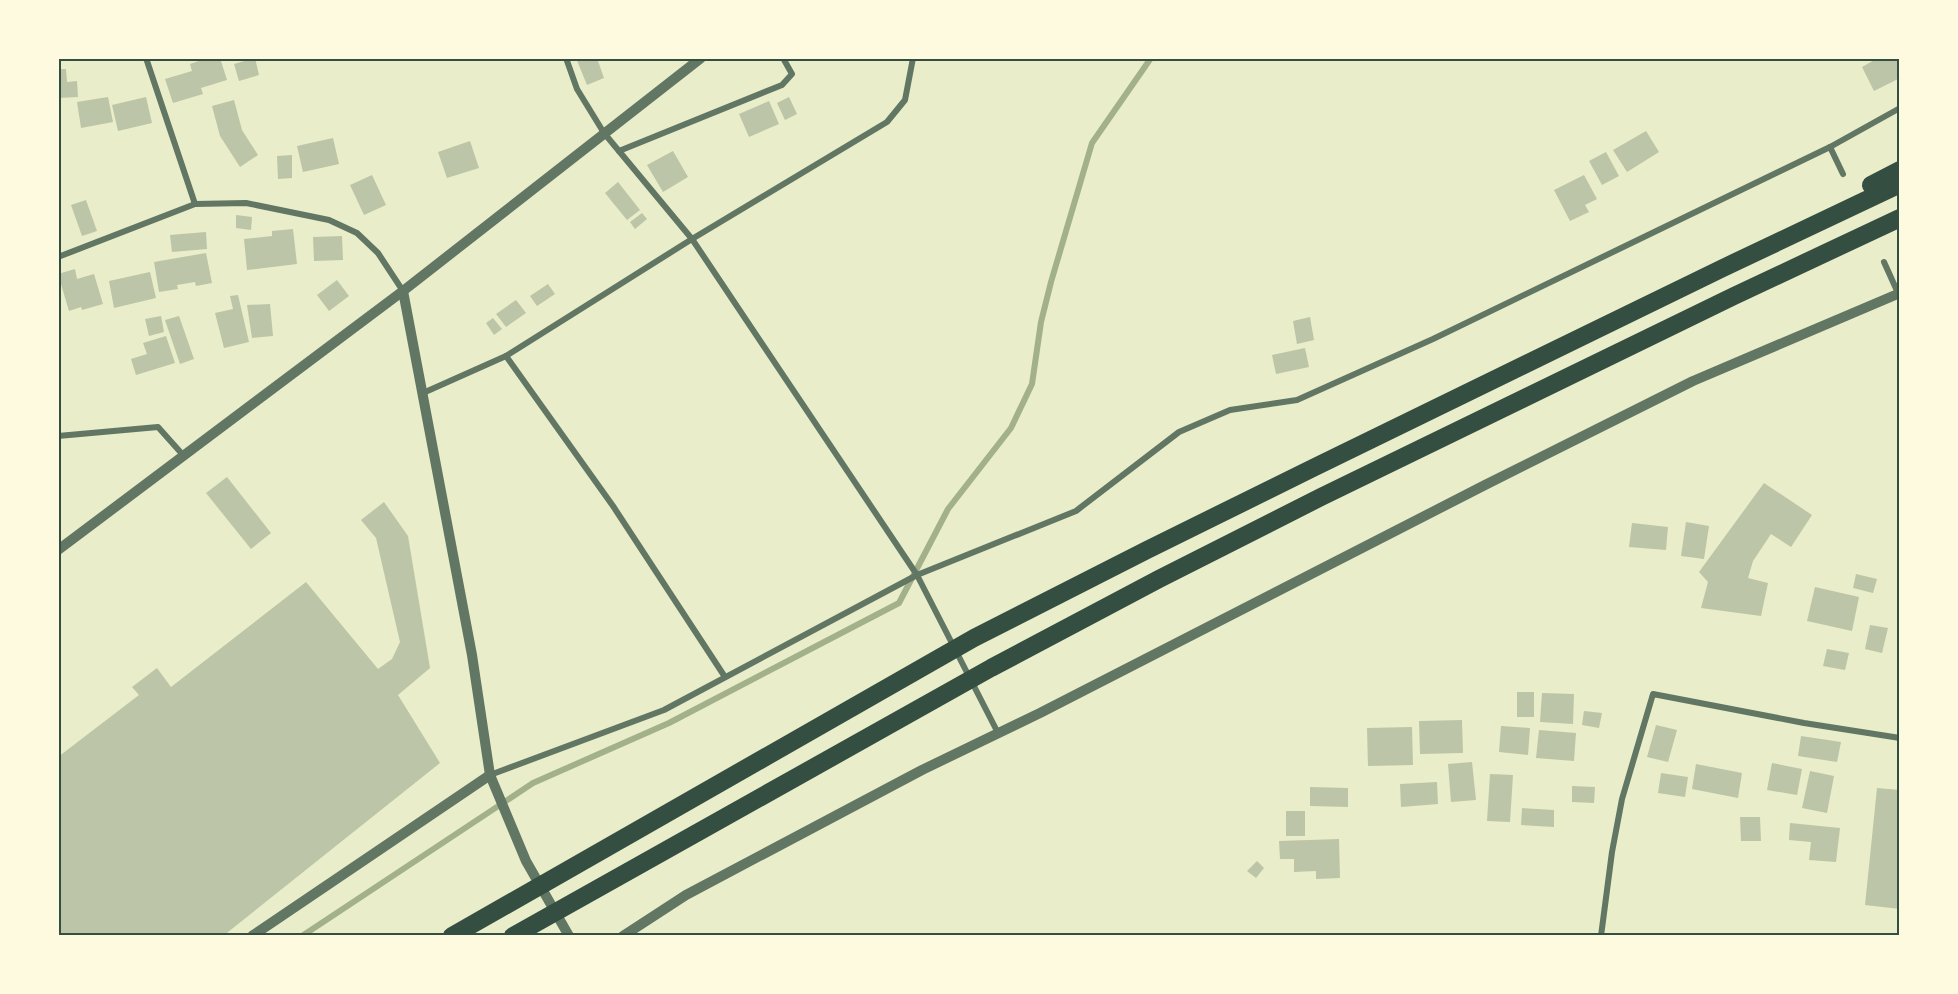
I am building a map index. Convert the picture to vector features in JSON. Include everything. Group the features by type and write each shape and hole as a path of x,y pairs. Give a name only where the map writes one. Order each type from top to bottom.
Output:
{"highway":[{"path":"1722,268 1899,170"},
{"path":"452,936 974,638 1158,544 1899,184"},
{"path":"513,936 991,668 1159,579 1321,496 1899,218"},
{"path":"1734,296 1899,226"}],"street":[{"path":"146,58 195,204"},
{"path":"566,58 577,89 604,133 692,239 917,575 998,733"},
{"path":"58,550 403,291 701,58"},
{"path":"619,151 782,85 792,74 783,58"},
{"path":"423,393 506,356 692,239 887,122 905,100 913,58"},
{"path":"252,936 490,776 664,710 917,575 1076,511 1179,432 1230,410 1297,400 1433,339 1830,147 1899,108"},
{"path":"1830,147 1843,174"},
{"path":"58,257 195,204 246,203 329,220 357,233 378,253 403,291 472,655 490,776 526,861 569,936"},
{"path":"623,936 686,895 922,770 1693,381 1899,293 1884,262"},
{"path":"506,356 613,506 725,677"},
{"path":"58,436 158,427 183,455"},
{"path":"58,545 71,540"},
{"path":"1601,936 1622,798 1653,694 1804,723 1899,738"}],"building":[{"path":"207,58 220,58 227,80 201,88 203,94 173,103 165,79 192,71 190,64"},
{"path":"255,58 259,75 239,81 234,64"},
{"path":"576,58 597,58 604,78 587,85"},
{"path":"1878,58 1900,58 1900,78 1874,91 1862,67"},
{"path":"58,69 66,69 67,82 77,81 78,97 58,98"},
{"path":"108,97 113,122 81,128 77,102"},
{"path":"146,97 152,123 118,131 112,105"},
{"path":"789,97 797,114 785,120 777,103"},
{"path":"234,100 242,130 258,155 240,167 220,136 212,106"},
{"path":"769,101 779,124 749,137 739,114"},
{"path":"1646,131 1659,152 1627,172 1613,150"},
{"path":"333,138 339,164 303,172 297,146"},
{"path":"470,141 479,168 447,178 438,152"},
{"path":"673,151 688,177 663,192 647,165"},
{"path":"1606,152 1619,176 1602,185 1589,161"},
{"path":"292,155 292,178 278,179 277,156"},
{"path":"372,175 386,205 364,215 350,185"},
{"path":"1584,175 1597,199 1585,205 1589,212 1570,221 1554,190"},
{"path":"618,182 640,210 627,220 605,193"},
{"path":"86,200 97,231 82,236 71,205"},
{"path":"642,213 647,219 635,229 630,222"},
{"path":"236,215 252,217 251,230 236,228"},
{"path":"293,229 297,264 247,270 244,239 272,236 272,231"},
{"path":"206,232 207,249 172,252 170,235"},
{"path":"342,236 343,260 314,261 313,237"},
{"path":"206,253 212,283 196,286 195,282 177,285 178,289 159,292 154,262"},
{"path":"75,269 77,279 94,274 103,304 69,311 58,274"},
{"path":"150,272 156,298 114,308 109,281"},
{"path":"337,280 349,296 329,311 317,295"},
{"path":"548,284 555,294 537,306 530,296"},
{"path":"238,295 249,342 224,348 215,313 233,309 230,296"},
{"path":"516,300 526,313 506,327 496,314"},
{"path":"270,304 273,336 252,338 247,305"},
{"path":"161,316 164,332 149,336 145,319"},
{"path":"179,316 194,359 180,364 165,320"},
{"path":"1310,317 1314,340 1297,344 1293,321"},
{"path":"493,318 502,329 494,335 486,323"},
{"path":"166,336 175,363 136,375 131,359 147,354 143,343"},
{"path":"1305,348 1309,367 1276,374 1272,355"},
{"path":"227,477 271,533 251,549 206,493"},
{"path":"1764,483 1812,515 1791,547 1771,534 1753,561 1748,578 1768,583 1761,616 1701,608 1708,582 1699,572"},
{"path":"384,502 408,536 430,668 398,695 440,763 223,936 58,936 58,757 139,695 132,687 157,668 171,687 306,582 378,669 392,659 400,642 376,538 361,520"},
{"path":"1686,522 1709,526 1704,559 1681,556"},
{"path":"1632,523 1668,527 1666,550 1629,547"},
{"path":"1856,574 1877,579 1873,593 1853,588"},
{"path":"1815,587 1859,597 1852,631 1807,621"},
{"path":"1870,625 1888,628 1882,653 1865,649"},
{"path":"1827,649 1849,653 1845,670 1823,666"},
{"path":"1517,692 1534,692 1534,717 1517,717"},
{"path":"1542,693 1574,694 1573,724 1540,722"},
{"path":"1584,711 1602,713 1599,728 1582,725"},
{"path":"1462,720 1463,753 1420,754 1419,721"},
{"path":"1656,725 1677,730 1668,762 1647,757"},
{"path":"1501,726 1530,728 1528,755 1499,752"},
{"path":"1412,727 1413,765 1368,766 1367,728"},
{"path":"1539,730 1576,733 1574,761 1536,758"},
{"path":"1801,736 1841,742 1837,762 1798,756"},
{"path":"1472,762 1476,800 1451,802 1448,764"},
{"path":"1772,763 1802,769 1797,795 1767,790"},
{"path":"1696,764 1742,773 1738,798 1692,789"},
{"path":"1810,771 1834,776 1827,813 1802,808"},
{"path":"1661,773 1688,777 1685,797 1658,793"},
{"path":"1490,774 1513,775 1510,822 1487,821"},
{"path":"1437,782 1438,804 1401,807 1400,784"},
{"path":"1572,786 1595,787 1594,803 1572,802"},
{"path":"1310,787 1348,788 1348,807 1310,806"},
{"path":"1877,788 1900,790 1900,909 1865,905"},
{"path":"1522,808 1554,810 1554,827 1521,825"},
{"path":"1286,811 1305,811 1305,836 1286,836"},
{"path":"1740,817 1760,817 1761,841 1741,841"},
{"path":"1790,823 1840,828 1836,862 1809,860 1811,842 1789,840"},
{"path":"1339,839 1340,878 1316,879 1316,871 1294,872 1294,859 1280,859 1279,841"},
{"path":"1257,861 1264,868 1256,878 1247,871"}],"waterway":[{"path":"302,936 533,783 669,723 899,603 948,509 1011,428 1032,384 1041,322 1092,143 1151,58"}]}
